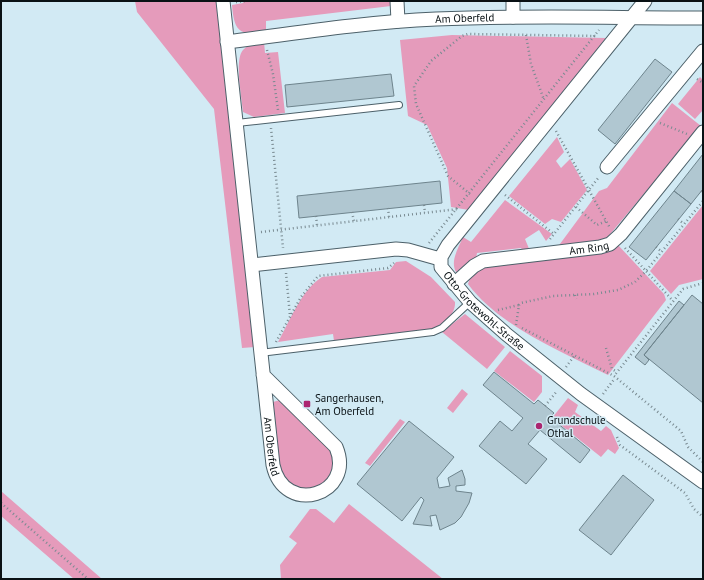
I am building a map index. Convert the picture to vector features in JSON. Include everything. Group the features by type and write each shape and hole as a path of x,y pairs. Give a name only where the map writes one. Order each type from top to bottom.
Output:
{"street":[{"name":"Am Oberfeld","path":"223,1 237,123 260,353 272,459 276,476 283,485 295,494 310,496 322,492 331,485 337,475 339,462 336,447 263,376"},
{"path":"397,1 398,21"},
{"path":"513,1 513,17"},
{"name":"Otto-Grotewohl-Straße","path":"646,1 448,245 440,259 441,266 470,302 515,341 595,404 703,482"},
{"name":"Am Oberfeld","path":"227,42 398,21 513,17 703,18"},
{"path":"607,167 703,51"},
{"name":"Am Ring","path":"454,284 474,266 483,261 600,247 616,239 700,135"},
{"path":"252,265 396,249 420,253 440,259"}],"lane":[{"path":"237,123 399,105"},
{"path":"260,353 433,332 442,328 470,302"}],"path":[{"path":"420,253 470,194 596,36 607,18"},
{"path":"526,35 530,64 545,100"},
{"path":"470,194 448,176 416,104 414,84 431,61 463,36 596,36"},
{"path":"266,37 279,118"},
{"path":"650,116 663,125 700,135"},
{"path":"270,119 290,316"},
{"path":"549,121 553,125 616,239 674,301"},
{"path":"538,255 607,167"},
{"path":"495,188 554,234"},
{"path":"495,313 494,312 519,304 543,298 602,293 625,288 635,282 646,271 702,203"},
{"path":"424,205 425,212"},
{"path":"576,207 597,225 606,221"},
{"path":"388,208 389,216"},
{"path":"248,233 458,208"},
{"path":"352,212 354,221"},
{"path":"316,216 317,225"},
{"path":"678,219 684,224"},
{"path":"437,232 448,245"},
{"path":"656,247 662,252"},
{"path":"595,404 616,372 685,287 703,283"},
{"path":"519,304 514,325 575,355 614,377 681,431 688,447 703,462"},
{"path":"606,348 612,369 616,372"},
{"path":"563,370 575,355"},
{"path":"545,406 560,387"},
{"path":"614,431 620,445 685,493 694,509 703,517"},
{"path":"1,503 88,579"}],"shaded area":[{"path":"135,1 216,1 255,347 242,348 214,109 137,12"},
{"path":"244,1 391,1 391,6 266,21 266,30 250,33 240,30 234,21 232,5 243,3"},
{"path":"452,35 606,38 469,210 451,207 447,168 427,125 408,116 400,40"},
{"path":"264,42 265,53 278,52 285,113 254,117 243,112 239,80 239,62 240,55 247,46"},
{"path":"700,77 703,80 703,110 695,119 678,104"},
{"path":"672,103 701,126 606,239 557,248 599,191 607,188"},
{"path":"557,137 564,152 556,161 561,168 570,159 587,190 561,222 552,219 545,224 509,196"},
{"path":"505,200 552,234 546,241 539,230 525,239 530,251 524,253 521,248 477,253 476,259 461,271 456,272 454,268 454,259 463,237 471,242"},
{"path":"703,205 703,279 679,285 671,294 650,271"},
{"path":"618,245 664,294 666,300 608,375 532,337 496,313 468,284 471,275 482,266"},
{"path":"406,261 431,277 455,302 455,307 451,315 440,325 431,329 334,341 333,334 278,342 302,298 322,277 390,270 396,262"},
{"path":"465,314 505,347 487,369 442,332"},
{"path":"510,351 542,376 542,392 534,402 494,371"},
{"path":"462,389 468,394 453,413 447,408"},
{"path":"568,398 578,405 575,412 601,431 606,426 611,430 619,448 615,454 608,449 601,457 552,418"},
{"path":"280,400 323,439 333,454 334,458 332,469 329,476 324,482 311,489 304,490 290,485 281,473 274,444 271,405 273,402"},
{"path":"400,419 405,422 370,466 365,463"},
{"path":"1,491 102,579 74,579 1,516"},
{"path":"349,504 443,579 281,579 280,565 297,543 289,537 310,509 316,509 334,523"}],"building":[{"path":"655,59 672,72 615,144 598,130"},
{"path":"391,74 394,96 287,107 285,85"},
{"path":"703,154 703,189 691,204 674,191"},
{"path":"440,181 442,203 299,218 297,196"},
{"path":"674,191 691,204 646,260 629,247"},
{"path":"692,295 703,304 703,403 644,355"},
{"path":"679,301 684,305 644,355 649,360 645,365 635,357"},
{"name":"Grundschule Othal","path":"494,372 534,404 538,400 554,413 550,417 590,450 580,463 540,430 528,444 547,459 526,484 479,446 500,421 512,431 523,418 483,385"},
{"path":"409,421 454,457 437,478 439,488 450,486 448,478 462,470 465,485 456,486 456,491 472,493 469,503 461,517 455,523 440,530 436,515 430,516 432,526 413,524 424,500 421,497 402,521 357,484"},
{"path":"623,475 654,500 611,555 579,530"}],"place":[{"name":"Sangerhausen, Am Oberfeld","path":"307,404"},
{"name":"Grundschule Othal","path":"539,426"}]}
